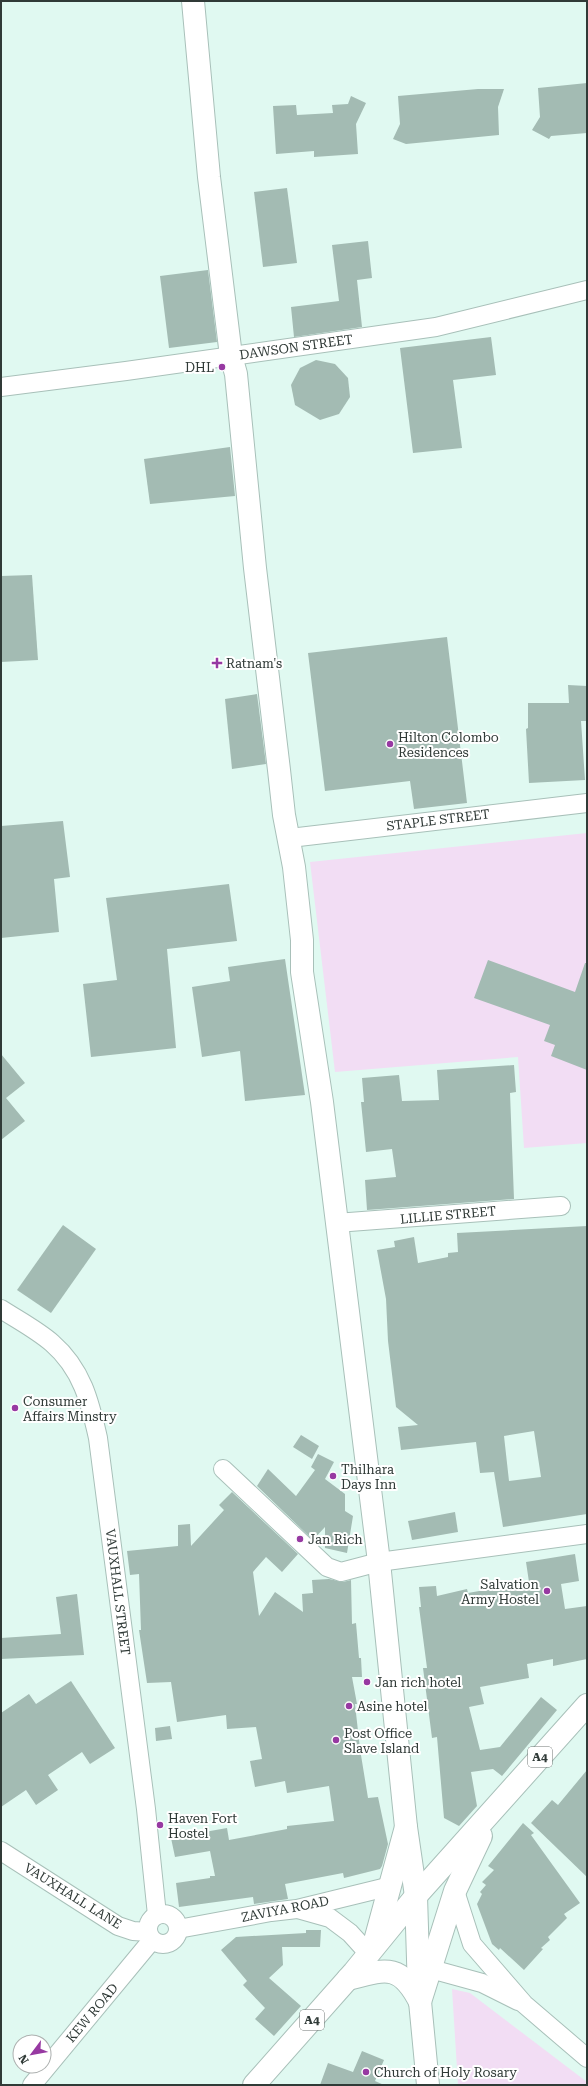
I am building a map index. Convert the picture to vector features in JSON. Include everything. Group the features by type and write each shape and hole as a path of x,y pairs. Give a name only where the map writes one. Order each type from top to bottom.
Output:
{"main road":[{"path":"193,1 209,176 231,356 236,374 255,568 280,785 284,815 290,838 302,940 302,972 322,1102 336,1223 380,1562 406,1827 416,1896 420,2002 428,2085"},
{"name":"A4","path":"254,2085 348,1979 416,1896 495,1810 587,1705"},
{"path":"420,2002 455,1891 469,1858 495,1810"},
{"path":"371,1951 391,1886 406,1827"},
{"path":"348,1979 378,1971 394,1972 402,1976 414,1990 420,2002"}],"street":[{"path":"560,296 587,280"},
{"name":"DAWSON STREET","path":"1,386 436,327 587,290"},
{"name":"STAPLE STREET","path":"290,838 587,804"},
{"name":"LILLIE STREET","path":"336,1223 561,1206"},
{"name":"VAUXHALL STREET","path":"1,1309 52,1343 67,1358 79,1374 90,1404 98,1438 146,1809 157,1915"},
{"path":"223,1469 327,1567 341,1572 380,1562 587,1534"},
{"name":"VAUXHALL LANE","path":"1,1851 118,1926 150,1936"},
{"name":"ZAVIYA ROAD","path":"178,1930 271,1912 297,1909 391,1886"},
{"path":"455,1891 472,1944 524,2004 587,2058"},
{"path":"297,1909 330,1918 371,1951"},
{"path":"162,1914 171,1916 175,1920 178,1930 174,1939 166,1944 156,1942 150,1936 149,1921 157,1915 162,1914"},
{"name":"KEW ROAD","path":"32,2085 150,1936"},
{"path":"431,1969 482,1983 524,2004"}],"shaded area":[{"path":"587,833 587,1143 524,1148 518,1057 335,1072 310,862"},
{"path":"452,1989 470,1993 587,2082 587,2085 458,2085"}],"building":[{"path":"587,83 587,133 551,136 549,139 532,130 540,117 538,88"},
{"path":"478,89 504,89 498,107 499,135 406,144 393,139 400,124 398,96"},
{"path":"351,96 366,103 356,124 358,154 314,157 314,151 276,154 273,106 296,105 297,115 333,113 332,105 348,104"},
{"path":"287,188 297,263 263,267 254,192"},
{"path":"368,241 372,278 357,280 362,327 294,337 291,307 339,301 332,245"},
{"path":"208,270 217,342 169,348 160,276"},
{"path":"491,337 496,375 453,380 462,448 413,453 400,348"},
{"path":"316,360 335,364 348,378 350,397 339,414 320,420 295,405 291,385 300,368"},
{"path":"230,447 235,496 150,504 144,459"},
{"path":"32,575 38,660 1,662 1,576"},
{"name":"Hilton Colombo Residences","path":"447,637 467,803 414,809 410,781 325,791 308,653"},
{"path":"568,685 587,686 587,721 581,721 585,780 529,783 526,729 528,728 528,703 569,703"},
{"path":"257,694 266,764 232,769 225,699"},
{"path":"63,821 70,877 54,879 59,932 1,938 1,826"},
{"path":"229,884 237,941 167,949 176,1048 91,1057 83,984 117,980 106,898"},
{"path":"285,959 305,1095 245,1101 240,1051 202,1057 192,987 230,981 228,967"},
{"path":"488,960 575,992 585,963 587,963 587,1070 551,1056 555,1045 544,1041 550,1025 474,998"},
{"path":"1,1054 25,1083 6,1098 25,1121 1,1140"},
{"path":"514,1065 516,1092 510,1093 514,1199 367,1210 365,1180 396,1177 392,1149 366,1152 361,1102 364,1102 362,1078 399,1075 402,1101 439,1100 437,1070"},
{"path":"63,1225 96,1249 51,1313 17,1290"},
{"path":"587,1226 587,1514 503,1527 494,1472 480,1473 476,1442 401,1450 398,1427 418,1425 396,1407 388,1341 386,1299 377,1250 395,1247 394,1241 414,1237 418,1263 448,1257 448,1253 458,1252 457,1233","holes":["534,1431 541,1477 509,1481 504,1436"]},
{"path":"301,1435 319,1446 312,1459 293,1447"},
{"path":"318,1454 334,1462 325,1479 345,1494 345,1511 353,1516 347,1553 325,1548 325,1527 313,1540 257,1486 268,1469 296,1496 315,1470 311,1467"},
{"path":"232,1492 298,1554 282,1572 266,1557 253,1572 259,1616 275,1592 303,1612 302,1594 313,1593 312,1580 329,1579 343,1582 351,1580 352,1624 356,1623 359,1658 361,1658 362,1677 352,1677 357,1704 355,1704 360,1749 368,1798 378,1797 388,1844 380,1869 344,1878 343,1873 285,1884 288,1899 254,1904 253,1897 179,1907 176,1883 215,1876 210,1851 175,1857 171,1838 227,1828 229,1840 287,1829 287,1826 334,1821 329,1786 287,1793 285,1781 255,1787 250,1761 262,1759 256,1727 227,1729 226,1715 177,1722 171,1682 147,1683 139,1630 141,1630 139,1574 130,1575 127,1551 178,1546 178,1525 190,1524 191,1546 224,1510 219,1505"},
{"path":"455,1512 458,1532 412,1540 408,1521"},
{"path":"575,1554 579,1581 561,1584 565,1609 587,1606 587,1659 553,1666 553,1659 527,1664 529,1678 480,1687 484,1704 469,1707 480,1750 500,1747 541,1697 557,1710 502,1776 493,1769 471,1772 477,1806 459,1826 444,1818 437,1737 432,1738 423,1668 427,1668 419,1607 421,1607 419,1587 436,1586 437,1596 467,1589 468,1593 529,1582 526,1562"},
{"path":"77,1594 84,1655 1,1659 1,1638 61,1634 56,1597"},
{"path":"71,1681 115,1748 90,1764 82,1752 48,1775 58,1790 36,1805 26,1790 1,1807 1,1713 29,1694 36,1704"},
{"path":"170,1726 172,1739 156,1741 155,1728"},
{"path":"587,1770 587,1877 531,1823 552,1800 558,1805"},
{"path":"523,1823 534,1833 531,1835 580,1903 564,1914 567,1918 548,1937 550,1940 541,1948 543,1949 524,1970 500,1948 499,1950 492,1944 477,1904 482,1894 480,1892 486,1885 482,1882 494,1870 488,1866"},
{"path":"306,1930 321,1930 320,1947 282,1947 283,1965 269,1978 301,2006 274,2036 255,2019 265,2008 243,1985 247,1981 221,1950 236,1937 306,1933"},
{"path":"362,2051 384,2060 375,2081 384,2085 320,2085 328,2063 353,2072"}],"place":[{"name":"DHL","path":"222,367"},
{"name":"Ratnam's","path":"217,663"},
{"name":"Hilton Colombo Residences","path":"390,744"},
{"name":"Consumer Affairs Minstry","path":"15,1408"},
{"name":"Thilhara Days Inn","path":"333,1476"},
{"name":"Jan Rich","path":"300,1539"},
{"name":"Salvation Army Hostel","path":"547,1591"},
{"name":"Jan rich hotel","path":"367,1682"},
{"name":"Asine hotel","path":"349,1706"},
{"name":"Post Office Slave Island","path":"336,1740"},
{"name":"Haven Fort Hostel","path":"160,1825"},
{"name":"Church of Holy Rosary","path":"366,2072"}]}
